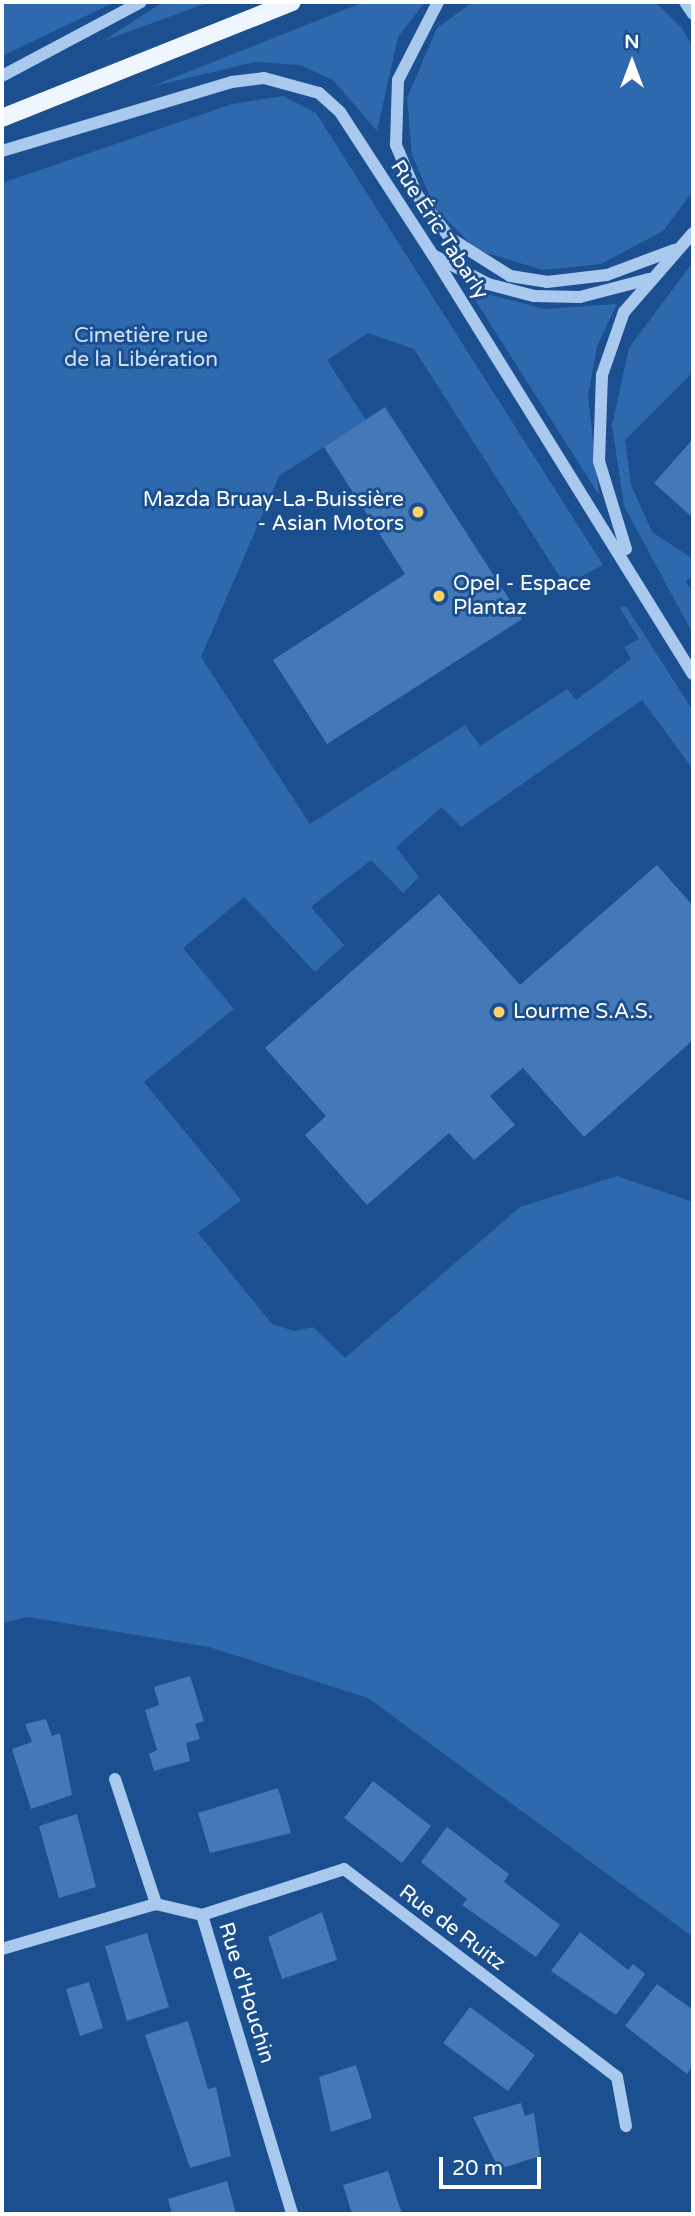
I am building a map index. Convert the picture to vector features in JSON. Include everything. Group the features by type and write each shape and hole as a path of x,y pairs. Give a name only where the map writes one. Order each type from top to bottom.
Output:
{"main road":[{"path":"2,118 292,2"}],"street":[{"path":"2,76 141,2"},
{"path":"438,2 398,80 396,145 417,195 450,238 510,276 547,282 607,275 674,250"},
{"path":"685,2 693,14"},
{"name":"Rue Éric Tabarly","path":"2,151 232,82 285,81 319,93 340,112 433,255 633,569 693,674"},
{"path":"633,569 599,461 597,404 615,329 674,250 693,233"},
{"path":"433,255 488,284 534,296 580,297 651,279"},
{"path":"2,1949 156,1904 115,1779"},
{"name":"Rue de Ruitz","path":"202,1915 344,1869 617,2077 626,2126"},
{"name":"Rue d'Houchin","path":"156,1904 202,1915 292,2214"}],"green space":[{"path":"2,2 115,2 2,56"},
{"path":"163,2 210,2 103,41"},
{"path":"364,2 425,2 398,37 377,131 333,80 300,65 255,62 150,87"},
{"path":"473,2 655,2 682,28 693,47 693,191 663,231 601,264 543,270 477,250 435,208 412,155 407,98 437,28"},
{"name":"Cimetière rue de la Libération","path":"283,96 316,113 603,565 565,585 414,349 368,333 327,360 366,420 279,476 201,657 310,824 465,725 480,746 567,689 576,700 631,659 624,647 639,639 620,608 626,606 693,711 693,769 642,700 461,827 442,807 396,847 419,877 403,893 371,860 311,907 344,945 315,972 244,897 183,948 234,1009 144,1082 241,1200 198,1233 272,1324 294,1331 313,1327 345,1358 520,1207 617,1176 693,1202 693,1937 368,1698 209,1647 28,1617 2,1623 2,183 232,104"},
{"path":"693,262 693,372 625,440 631,485 652,532 693,559 693,576 686,581 693,593 693,634 624,506 612,425 629,348"},
{"path":"468,289 545,309 617,304 597,346 588,396 599,495"}],"building":[{"name":"Opel - Espace Plantaz","path":"385,407 522,619 327,744 273,660 405,574 324,447"},
{"path":"693,439 693,518 654,483"},
{"name":"Lourme S.A.S.","path":"657,865 693,906 693,1040 584,1137 523,1068 490,1096 515,1125 474,1160 449,1133 367,1205 305,1135 326,1116 265,1048 439,894 520,985"},
{"path":"190,1676 204,1721 195,1724 200,1739 186,1743 190,1761 154,1771 149,1754 157,1750 145,1710 159,1705 154,1687"},
{"path":"46,1719 52,1736 60,1733 72,1795 31,1809 12,1749 32,1742 25,1724"},
{"path":"373,1781 431,1826 402,1863 344,1818"},
{"path":"278,1788 291,1833 210,1853 198,1813"},
{"path":"77,1814 96,1887 59,1898 39,1826"},
{"path":"447,1827 509,1874 504,1882 560,1925 536,1957 462,1905 467,1899 421,1862"},
{"path":"322,1912 337,1960 282,1979 268,1937"},
{"path":"580,1932 628,1970 633,1964 645,1974 616,2015 551,1971"},
{"path":"147,1933 169,2007 127,2021 105,1946"},
{"path":"89,1982 103,2028 80,2036 66,1989"},
{"path":"657,1984 693,2010 693,2065 687,2074 625,2026"},
{"path":"470,2007 535,2055 508,2091 443,2043"},
{"path":"188,2021 208,2089 216,2087 231,2156 190,2168 145,2035"},
{"path":"356,2065 372,2118 331,2132 319,2077"},
{"path":"521,2103 525,2116 534,2113 540,2156 499,2169 473,2117"},
{"path":"388,2171 402,2214 352,2214 343,2185"},
{"path":"227,2181 236,2214 172,2214 168,2199"}],"place":[{"name":"Mazda Bruay-La-Buissière - Asian Motors","path":"418,512"},
{"name":"Opel - Espace Plantaz","path":"439,596"},
{"name":"Lourme S.A.S.","path":"499,1012"}]}
